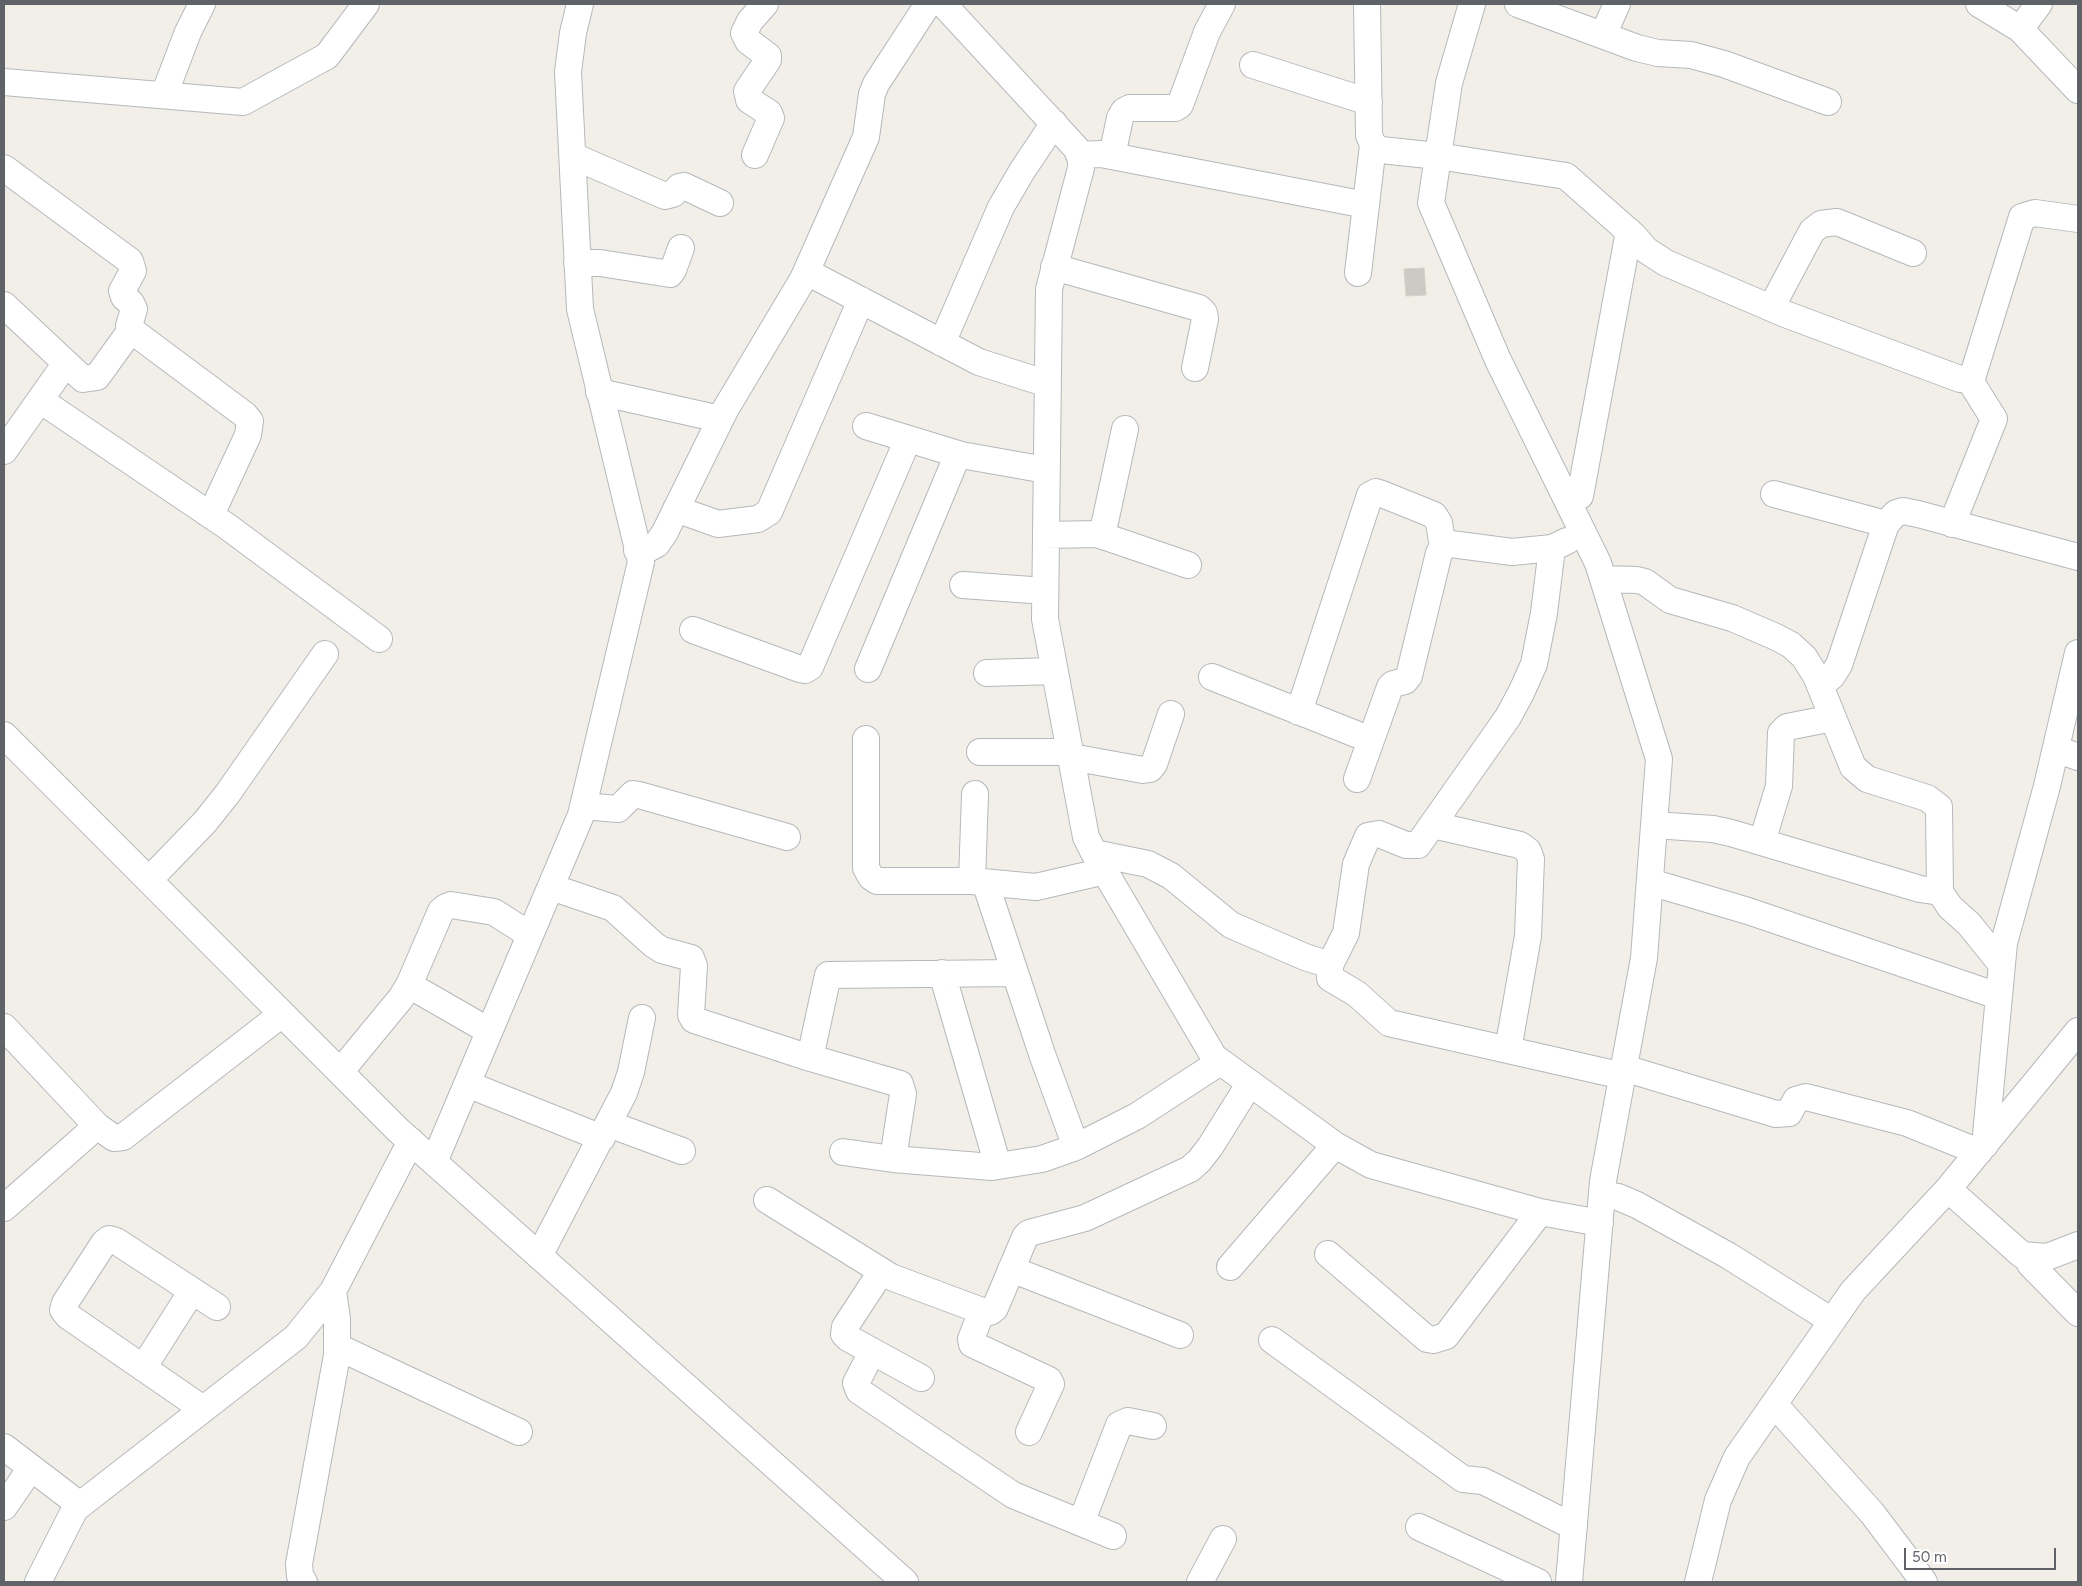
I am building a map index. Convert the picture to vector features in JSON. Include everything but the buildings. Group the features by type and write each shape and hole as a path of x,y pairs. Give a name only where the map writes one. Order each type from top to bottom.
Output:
{"street":[{"path":"164,95 188,32 202,4"},
{"path":"4,82 244,102 328,56 366,4"},
{"path":"434,1162 583,806 641,562 636,550 580,309 568,72 573,33 580,4"},
{"path":"755,155 771,118 769,113 749,100 747,91 768,60 768,56 748,42 744,33 750,21 765,4"},
{"path":"1112,156 1120,118 1124,111 1130,108 1175,108 1180,105 1207,32 1222,4"},
{"path":"1358,273 1373,145 1369,135 1367,4"},
{"path":"1472,4 1448,83 1431,203 1498,360 1584,534 1603,579 1659,758 1644,958 1602,1194 1569,1582"},
{"path":"1518,4 1551,9 1603,35 1649,51 1691,55 1724,64 1828,102"},
{"path":"1603,35 1617,4"},
{"path":"1979,4 2020,30 2078,90"},
{"path":"2020,30 2039,4"},
{"path":"636,550 648,549 657,544 720,419 807,272 866,137 872,94 878,79 943,5 1077,149 1079,155 1081,168 1054,267 1048,300 1045,619 1086,837 1214,1058 1336,1145 1381,1169 1540,1212 1600,1223"},
{"path":"1253,65 1368,102"},
{"path":"942,343 1001,207 1054,124"},
{"path":"1373,145 1381,150 1438,156 1566,176 1629,231 1646,250 1666,263 1771,308 1955,377 1969,379 1994,419 1952,524"},
{"path":"1079,155 1101,154 1366,204"},
{"path":"572,156 665,196 673,194 679,187 684,186 720,204"},
{"path":"4,168 130,261 133,271 122,291 124,297 131,303 134,310 129,326 131,330 245,415 250,421 248,435 214,506 207,513"},
{"path":"1969,379 1973,375 2022,217 2035,213 2078,219"},
{"path":"1771,308 1812,231 1821,224 1837,222 1913,253"},
{"path":"1565,496 1580,496 1629,231"},
{"path":"578,263 600,263 670,274 681,248"},
{"path":"1054,267 1200,308 1204,312 1206,319 1196,368"},
{"path":"807,272 988,366 1048,384"},
{"path":"676,509 718,524 758,519 769,512 861,300"},
{"path":"4,305 83,379 97,377 131,330"},
{"path":"4,451 66,363"},
{"path":"599,392 720,419"},
{"path":"40,400 207,513 379,639"},
{"path":"866,426 958,454 1046,470"},
{"path":"1102,536 1125,429"},
{"path":"693,630 800,669 805,670 810,667 908,439"},
{"path":"868,669 958,454"},
{"path":"1299,712 1370,495 1376,492 1434,514 1439,523 1443,547"},
{"path":"1774,494 1886,524"},
{"path":"1820,686 1832,676 1839,665 1886,524 1891,516 1903,512 2078,557"},
{"path":"1046,535 1090,533 1188,565"},
{"path":"1357,780 1390,688 1393,684 1405,681 1409,676 1439,552 1443,547 1451,544 1512,552 1552,548 1584,534"},
{"path":"1552,548 1544,613 1534,664 1521,694 1508,718 1418,845 1412,846 1379,834 1368,836 1356,864 1346,933 1330,965 1330,978 1357,994 1389,1023 1508,1050 1623,1072 1776,1114 1789,1113 1796,1100 1806,1097 1906,1123 1982,1149"},
{"path":"1603,579 1645,582 1670,600 1732,618 1776,637 1791,645 1804,657 1820,686 1853,767 1859,774 1867,779 1927,798 1939,807 1940,892"},
{"path":"963,585 1045,591"},
{"path":"1982,1149 2004,942 2067,753 2078,653"},
{"path":"149,880 205,822 228,793 325,654"},
{"path":"986,673 1054,671"},
{"path":"1212,677 1372,740"},
{"path":"980,752 1070,755 1143,770 1150,769 1154,764 1171,714"},
{"path":"1762,842 1778,792 1781,733 1783,729 1833,718"},
{"path":"4,735 411,1141 539,1256 880,1574 905,1582"},
{"path":"866,740 866,868 871,877 877,881 979,882 1036,887 1100,862 1148,864 1171,876 1232,925 1305,957 1330,965"},
{"path":"583,806 618,809 633,794 787,837"},
{"path":"975,794 979,882 1015,973 1076,1147"},
{"path":"1433,825 1520,845 1528,851 1530,859 1528,936 1508,1050"},
{"path":"1654,825 1713,829 1920,889 1940,892 2002,965"},
{"path":"1650,882 1748,911 1998,996"},
{"path":"550,887 613,908 654,946 691,958 694,966 691,1015 694,1020 810,1058 900,1084 903,1094 893,1159"},
{"path":"340,1072 390,1015 409,985 441,912 446,907 451,905 494,912 530,935"},
{"path":"942,973 998,1166"},
{"path":"810,1058 828,975 1015,973"},
{"path":"409,985 489,1032"},
{"path":"4,1027 97,1126 108,1136 114,1138 123,1137 282,1014"},
{"path":"539,1256 624,1093 631,1072 642,1018"},
{"path":"1698,1582 1718,1500 1737,1457 1853,1291 1948,1189 2078,1031"},
{"path":"843,1152 893,1159 998,1166 1042,1160 1076,1147 1137,1116 1220,1062"},
{"path":"767,1200 881,1272 982,1311 990,1312 995,1308 1024,1237 1029,1233 1084,1218 1175,1177 1200,1161 1250,1083"},
{"path":"467,1084 605,1131 682,1151"},
{"path":"4,1208 97,1126"},
{"path":"38,1582 75,1509 296,1337 333,1291 411,1141"},
{"path":"1230,1267 1336,1145"},
{"path":"1948,1189 2022,1254 2047,1257 2078,1244"},
{"path":"1602,1194 1618,1197 1637,1205 1729,1256 1832,1321"},
{"path":"1328,1254 1427,1339 1434,1340 1446,1336 1540,1212"},
{"path":"203,1409 68,1316 63,1310 64,1303 104,1243 109,1239 116,1240 217,1307"},
{"path":"2027,1256 2030,1264 2078,1313"},
{"path":"1011,1269 1180,1335"},
{"path":"881,1272 845,1327 844,1334 872,1352 922,1378"},
{"path":"144,1368 192,1291"},
{"path":"304,1582 300,1576 299,1564 338,1347 333,1291"},
{"path":"982,1311 971,1339 972,1344 1049,1380 1051,1384 1029,1432"},
{"path":"1272,1340 1463,1479 1484,1481 1574,1527"},
{"path":"338,1347 520,1432"},
{"path":"872,1352 856,1383 859,1391 1013,1495 1113,1536"},
{"path":"1774,1404 1866,1506 1924,1582"},
{"path":"1081,1523 1120,1425 1128,1421 1153,1426"},
{"path":"4,1447 80,1505"},
{"path":"4,1507 31,1468"},
{"path":"1420,1527 1538,1582"},
{"path":"1200,1582 1223,1538"}]}
